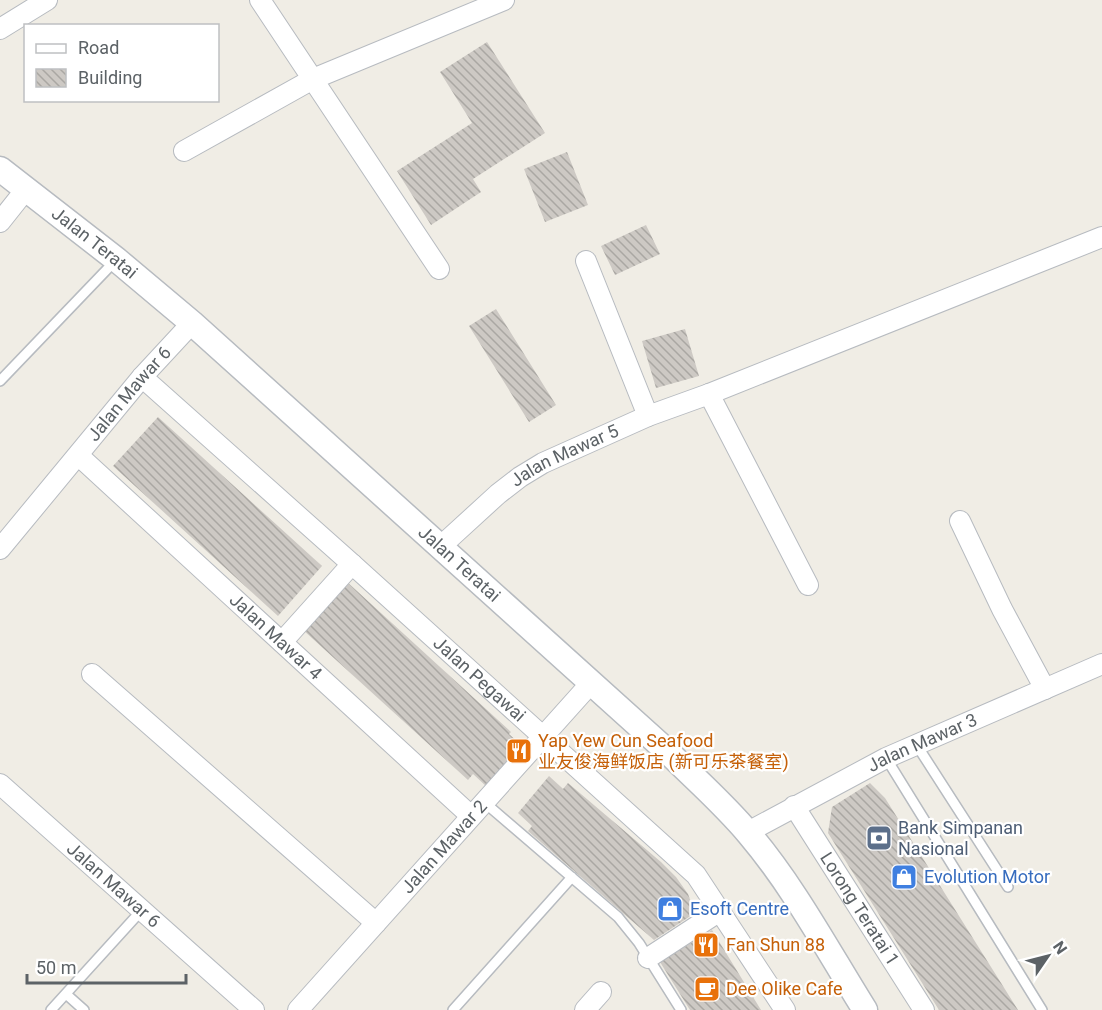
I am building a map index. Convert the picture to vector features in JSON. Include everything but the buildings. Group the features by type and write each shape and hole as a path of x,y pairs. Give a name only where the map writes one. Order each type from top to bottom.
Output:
{"street":[{"path":"0,29 47,0"},
{"path":"260,0 439,269"},
{"path":"184,151 313,79 504,0"},
{"name":"Jalan Teratai","path":"0,169 27,188 192,322 668,752 748,832 776,869 865,1010"},
{"path":"0,222 27,188"},
{"name":"Jalan Mawar 5","path":"440,547 498,494 543,463 648,416 709,394 1102,237"},
{"path":"586,261 648,416"},
{"name":"Jalan Mawar 6","path":"0,549 142,377 192,322"},
{"name":"Jalan Pegawai","path":"142,377 696,876 785,1010"},
{"path":"709,394 808,585"},
{"name":"Jalan Mawar 4","path":"79,456 282,642 478,809"},
{"path":"960,520 1002,609 1045,689"},
{"path":"282,642 352,564"},
{"name":"Jalan Mawar 3","path":"748,832 886,758 1102,664"},
{"path":"92,674 376,923"},
{"name":"Jalan Mawar 2","path":"298,1010 591,683"},
{"name":"Jalan Mawar 6","path":"0,784 254,1010"},
{"name":"Lorong Teratai 1","path":"794,806 924,1010"},
{"path":"648,958 720,911"},
{"path":"585,1010 601,992"}],"lane":[{"path":"0,381 117,260"},
{"path":"916,744 1008,887"},
{"path":"886,758 1042,1010"},
{"path":"478,809 572,877 618,917 630,930 681,1010"},
{"path":"453,1010 572,877"},
{"path":"51,1010 141,911"},
{"path":"66,994 84,1010"}],"place":[{"name":"Yap Yew Cun Seafood 业友俊海鲜饭店 (新可乐茶餐室)","path":"519,751"},
{"name":"Bank Simpanan Nasional","path":"879,838"},
{"name":"Evolution Motor","path":"904,877"},
{"name":"Esoft Centre","path":"670,909"},
{"name":"Fan Shun 88","path":"706,945"},
{"name":"Dee Olike Cafe","path":"707,989"}]}
